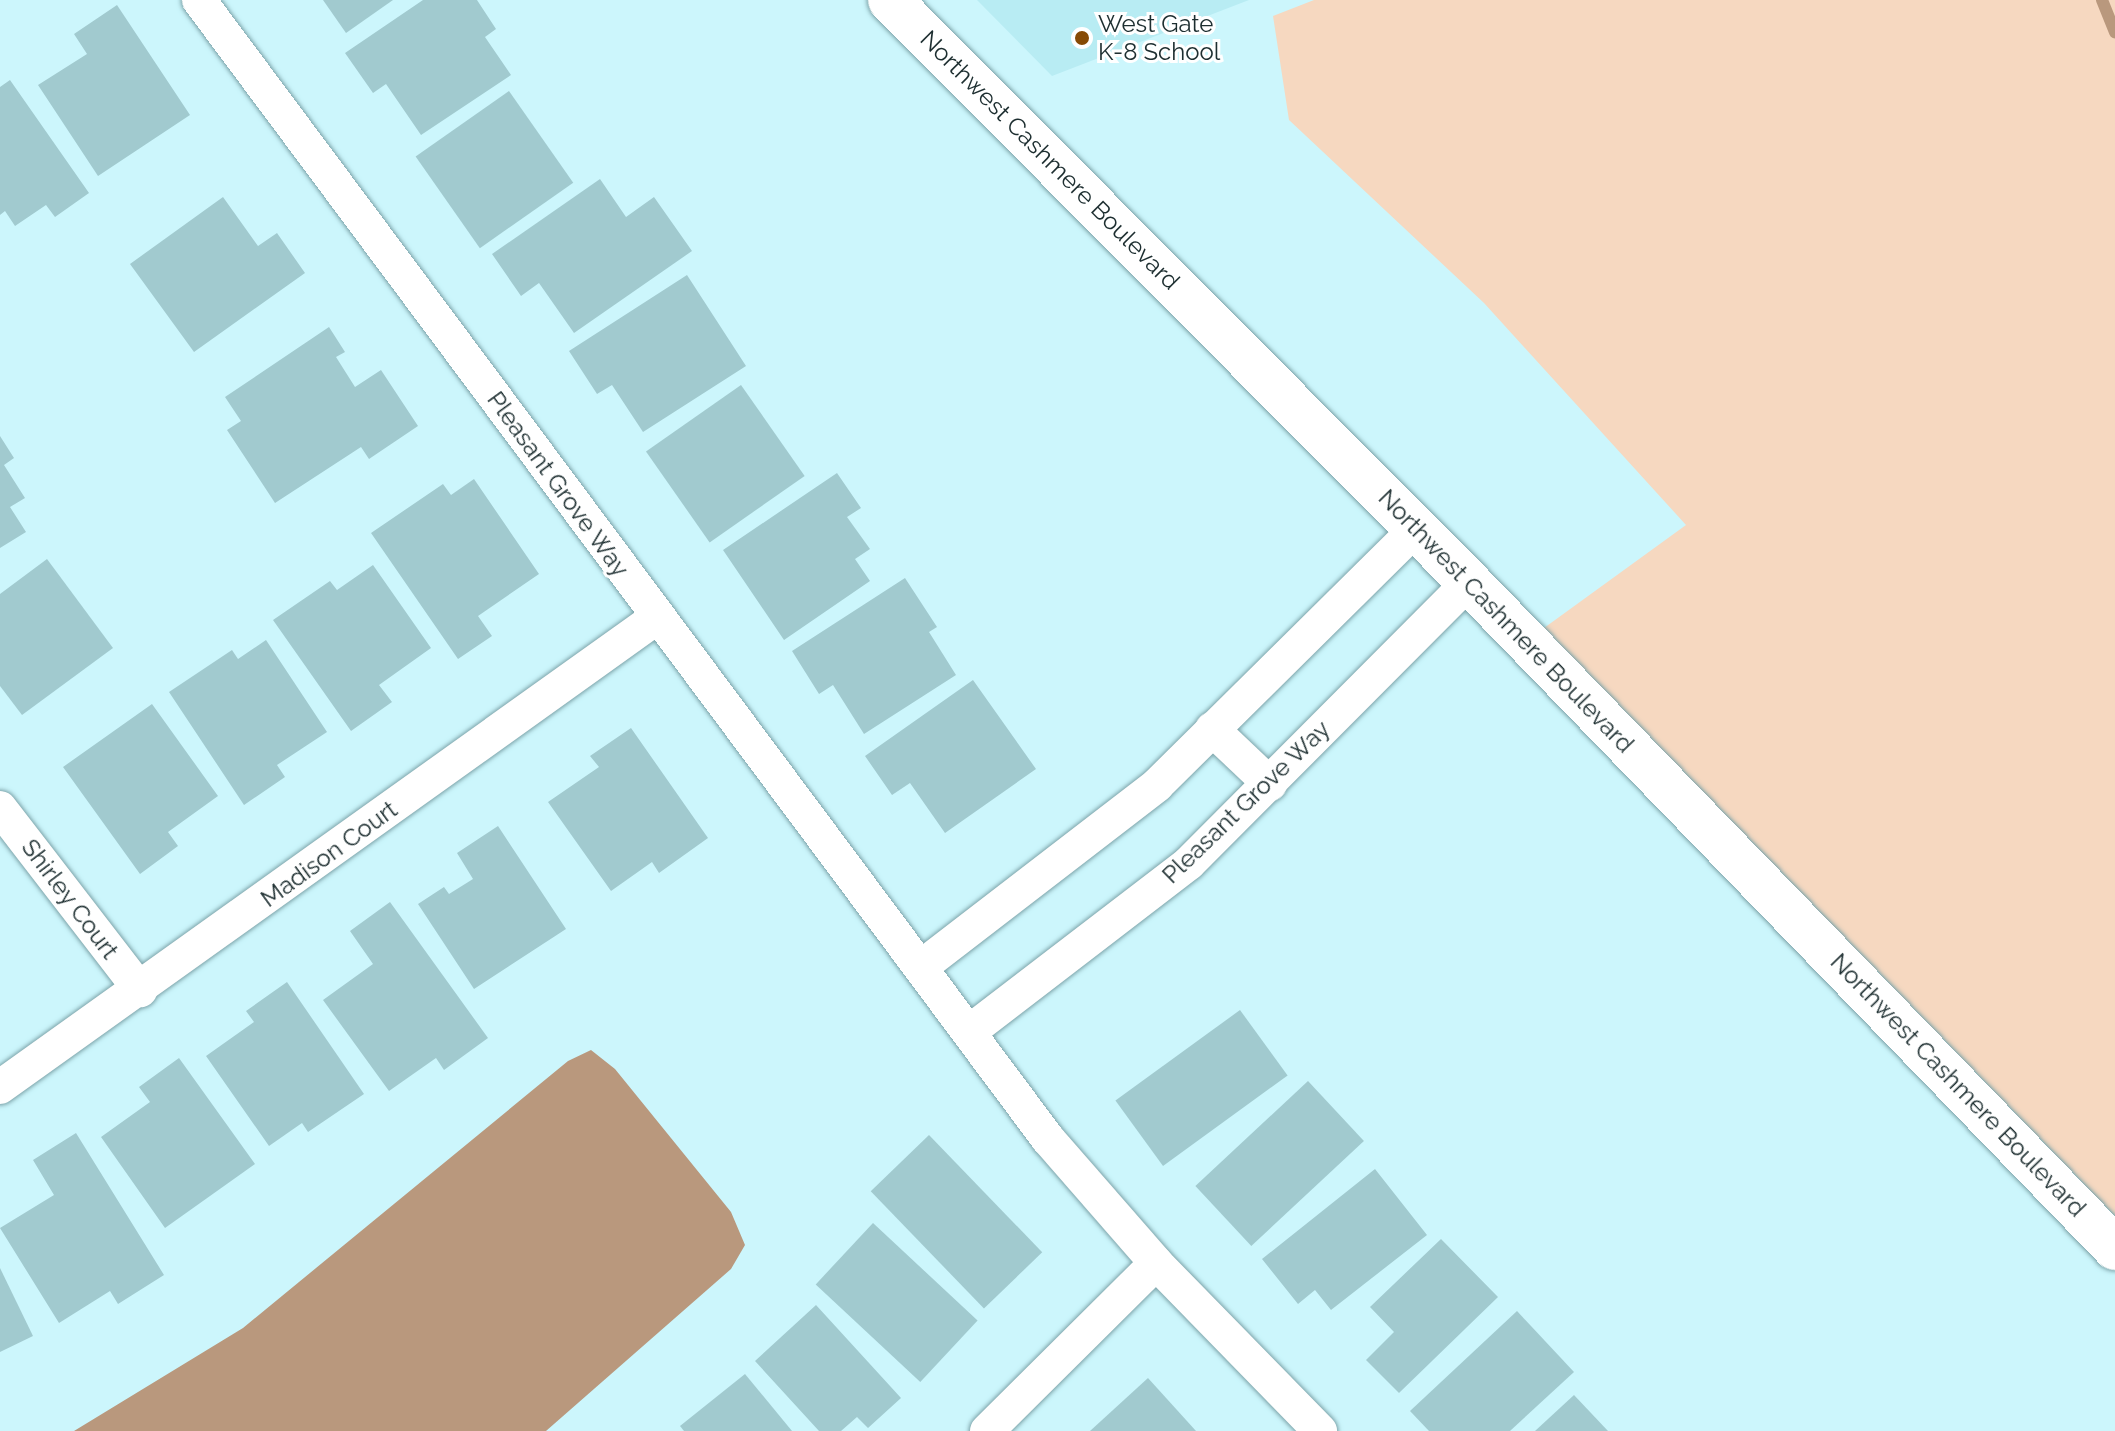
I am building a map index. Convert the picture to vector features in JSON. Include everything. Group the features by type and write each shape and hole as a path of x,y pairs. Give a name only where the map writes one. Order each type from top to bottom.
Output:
{"street":[{"name":"Pleasant Grove Way","path":"199,0 288,114 656,618 1048,1139 1156,1263 1320,1431"},
{"name":"Northwest Cashmere Boulevard","path":"890,0 1469,582 2115,1248"},
{"path":"921,967 1146,794 1416,529"},
{"name":"Pleasant Grove Way","path":"969,1032 1189,863 1469,582"},
{"name":"Madison Court","path":"0,1087 140,990 656,618"},
{"path":"1212,729 1270,784"},
{"name":"Shirley Court","path":"0,808 140,990"},
{"path":"987,1431 1156,1263"}],"shaded area":[{"name":"West Gate K-8 School","path":"977,0 1249,0 1052,76"},
{"path":"1314,0 2115,0 2115,1216 1544,628 1686,525 1484,303 1289,120 1273,16"},
{"path":"591,1050 615,1069 731,1212 745,1245 731,1269 546,1431 74,1431 243,1328 568,1061"}],"building":[{"path":"323,0 393,0 346,33"},
{"path":"423,0 477,0 496,29 485,37 511,75 421,135 386,84 373,93 345,53"},
{"path":"117,5 190,115 98,176 38,85 87,54 74,34"},
{"path":"10,80 89,193 55,217 46,205 15,226 5,211 0,215 0,87"},
{"path":"509,91 573,183 480,248 416,156"},
{"path":"600,179 626,217 654,197 692,251 574,333 539,283 521,296 492,254"},
{"path":"223,197 258,246 277,233 305,273 194,352 130,264"},
{"path":"687,275 746,366 643,432 612,385 597,394 569,351"},
{"path":"329,327 345,352 336,357 355,387 381,370 418,426 369,459 361,447 275,503 227,430 241,421 225,397"},
{"path":"741,385 805,476 710,542 646,452"},
{"path":"0,436 14,458 4,465 25,498 10,507 26,532 0,548"},
{"path":"837,473 861,508 847,517 870,549 855,559 870,581 784,640 723,550"},
{"path":"474,479 539,574 478,616 492,636 458,659 371,533 443,484 451,495"},
{"path":"47,559 113,648 22,715 0,686 0,594"},
{"path":"373,565 431,648 379,685 392,702 351,731 273,620 330,581 337,590"},
{"path":"905,578 937,627 929,632 956,675 864,734 833,685 819,694 792,651"},
{"path":"266,640 327,732 277,765 285,777 244,805 169,692 232,650 238,659"},
{"path":"973,680 1036,769 945,833 910,783 892,795 865,756"},
{"path":"152,704 218,796 168,832 178,846 140,874 63,767"},
{"path":"631,728 708,838 659,873 652,862 611,891 548,802 599,767 590,756"},
{"path":"498,826 566,929 474,989 418,904 444,887 449,894 473,879 457,853"},
{"path":"390,902 488,1038 444,1070 436,1058 389,1091 323,1000 373,964 350,931"},
{"path":"287,982 364,1094 308,1132 302,1123 269,1146 206,1056 254,1022 246,1011"},
{"path":"1240,1010 1288,1076 1163,1166 1115,1101"},
{"path":"179,1058 255,1164 165,1228 101,1137 150,1102 139,1087"},
{"path":"1308,1081 1364,1141 1251,1246 1195,1186"},
{"path":"76,1133 164,1275 118,1304 110,1291 59,1323 0,1228 54,1195 33,1160"},
{"path":"929,1135 1042,1252 984,1309 871,1191"},
{"path":"1375,1169 1427,1235 1331,1310 1315,1290 1298,1304 1262,1259"},
{"path":"873,1223 978,1321 920,1382 816,1284"},
{"path":"1441,1239 1498,1297 1399,1393 1366,1360 1394,1332 1370,1307"},
{"path":"0,1268 33,1336 0,1352"},
{"path":"816,1305 901,1398 868,1428 857,1417 841,1431 819,1431 755,1361"},
{"path":"1517,1311 1574,1372 1510,1431 1429,1431 1410,1411"},
{"path":"745,1374 792,1431 684,1431 680,1426"},
{"path":"1148,1378 1196,1431 1090,1431"},
{"path":"1574,1395 1608,1431 1535,1431"}],"waterway":[{"path":"2102,0 2115,32"}],"place":[{"name":"West Gate K-8 School","path":"1082,38"}]}
